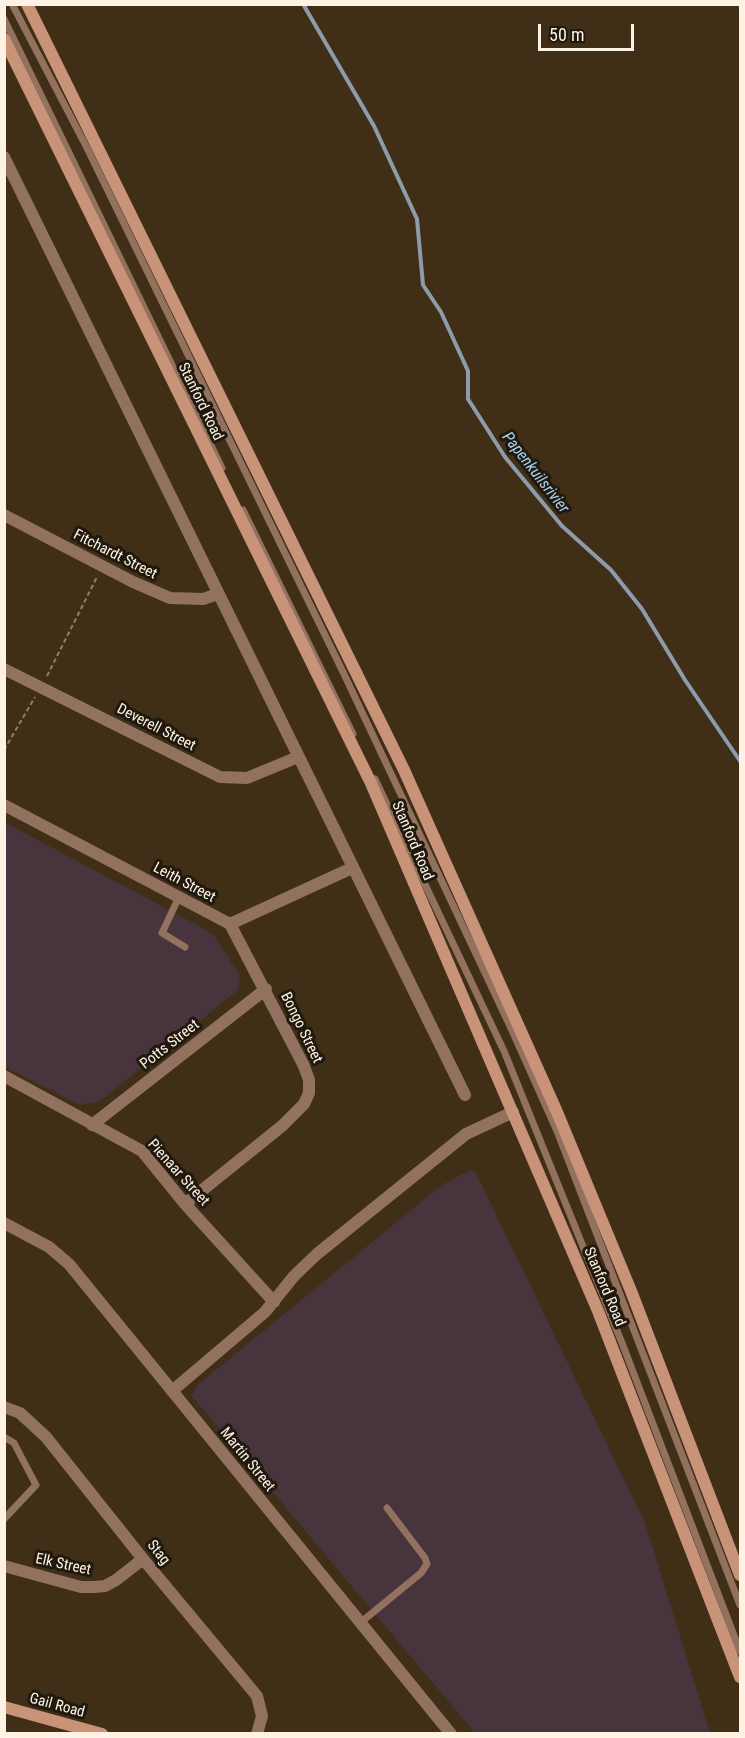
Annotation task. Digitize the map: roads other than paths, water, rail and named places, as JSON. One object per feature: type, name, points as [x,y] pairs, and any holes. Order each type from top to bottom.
[{"type":"main road","name":"Stanford Road","points":[[27,4],[404,770],[557,1112],[631,1291],[741,1575]]},
{"type":"main road","name":"Stanford Road","points":[[4,39],[370,781],[598,1311],[741,1677]]},
{"type":"main road","name":"Gail Road","points":[[4,1707],[102,1734]]},
{"type":"street","points":[[4,157],[465,1095]]},
{"type":"street","name":"Fitchardt Street","points":[[4,515],[133,582],[170,598],[195,599],[218,594]]},
{"type":"street","name":"Deverell Street","points":[[4,669],[220,777],[248,778],[298,758]]},
{"type":"street","name":"Leith Street","points":[[4,805],[230,924]]},
{"type":"street","points":[[230,924],[352,868]]},
{"type":"street","name":"Bongo Street","points":[[185,1204],[282,1126],[308,1100],[309,1080],[266,989],[230,924]]},
{"type":"street","name":"Potts Street","points":[[93,1125],[266,989]]},
{"type":"street","name":"Pienaar Street","points":[[4,1076],[141,1151],[185,1204],[274,1302]]},
{"type":"street","points":[[172,1391],[274,1302],[294,1276],[317,1254],[466,1134],[513,1112]]},
{"type":"street","name":"Martin Street","points":[[4,1223],[60,1255],[451,1734]]},
{"type":"street","name":"Stag","points":[[4,1407],[20,1413],[46,1437],[143,1559],[257,1696],[262,1716],[257,1734]]},
{"type":"street","name":"Elk Street","points":[[4,1566],[81,1587],[94,1587],[105,1586],[116,1580],[143,1559]]},
{"type":"lane","points":[[12,4],[92,158],[396,781],[501,1004],[557,1131],[741,1605]]},
{"type":"lane","points":[[4,19],[424,878],[504,1051],[601,1290],[741,1650]]},
{"type":"lane","points":[[179,897],[162,933],[185,947]]},
{"type":"lane","points":[[4,1437],[14,1443],[36,1485],[4,1520]]},
{"type":"lane","points":[[360,1623],[421,1573],[427,1564],[425,1558],[387,1508]]},
{"type":"waterway","name":"Papenkuilsrivier","points":[[303,4],[374,126],[417,219],[423,285],[441,312],[468,371],[468,399],[505,457],[562,526],[611,570],[642,609],[685,680],[740,761]]}]
